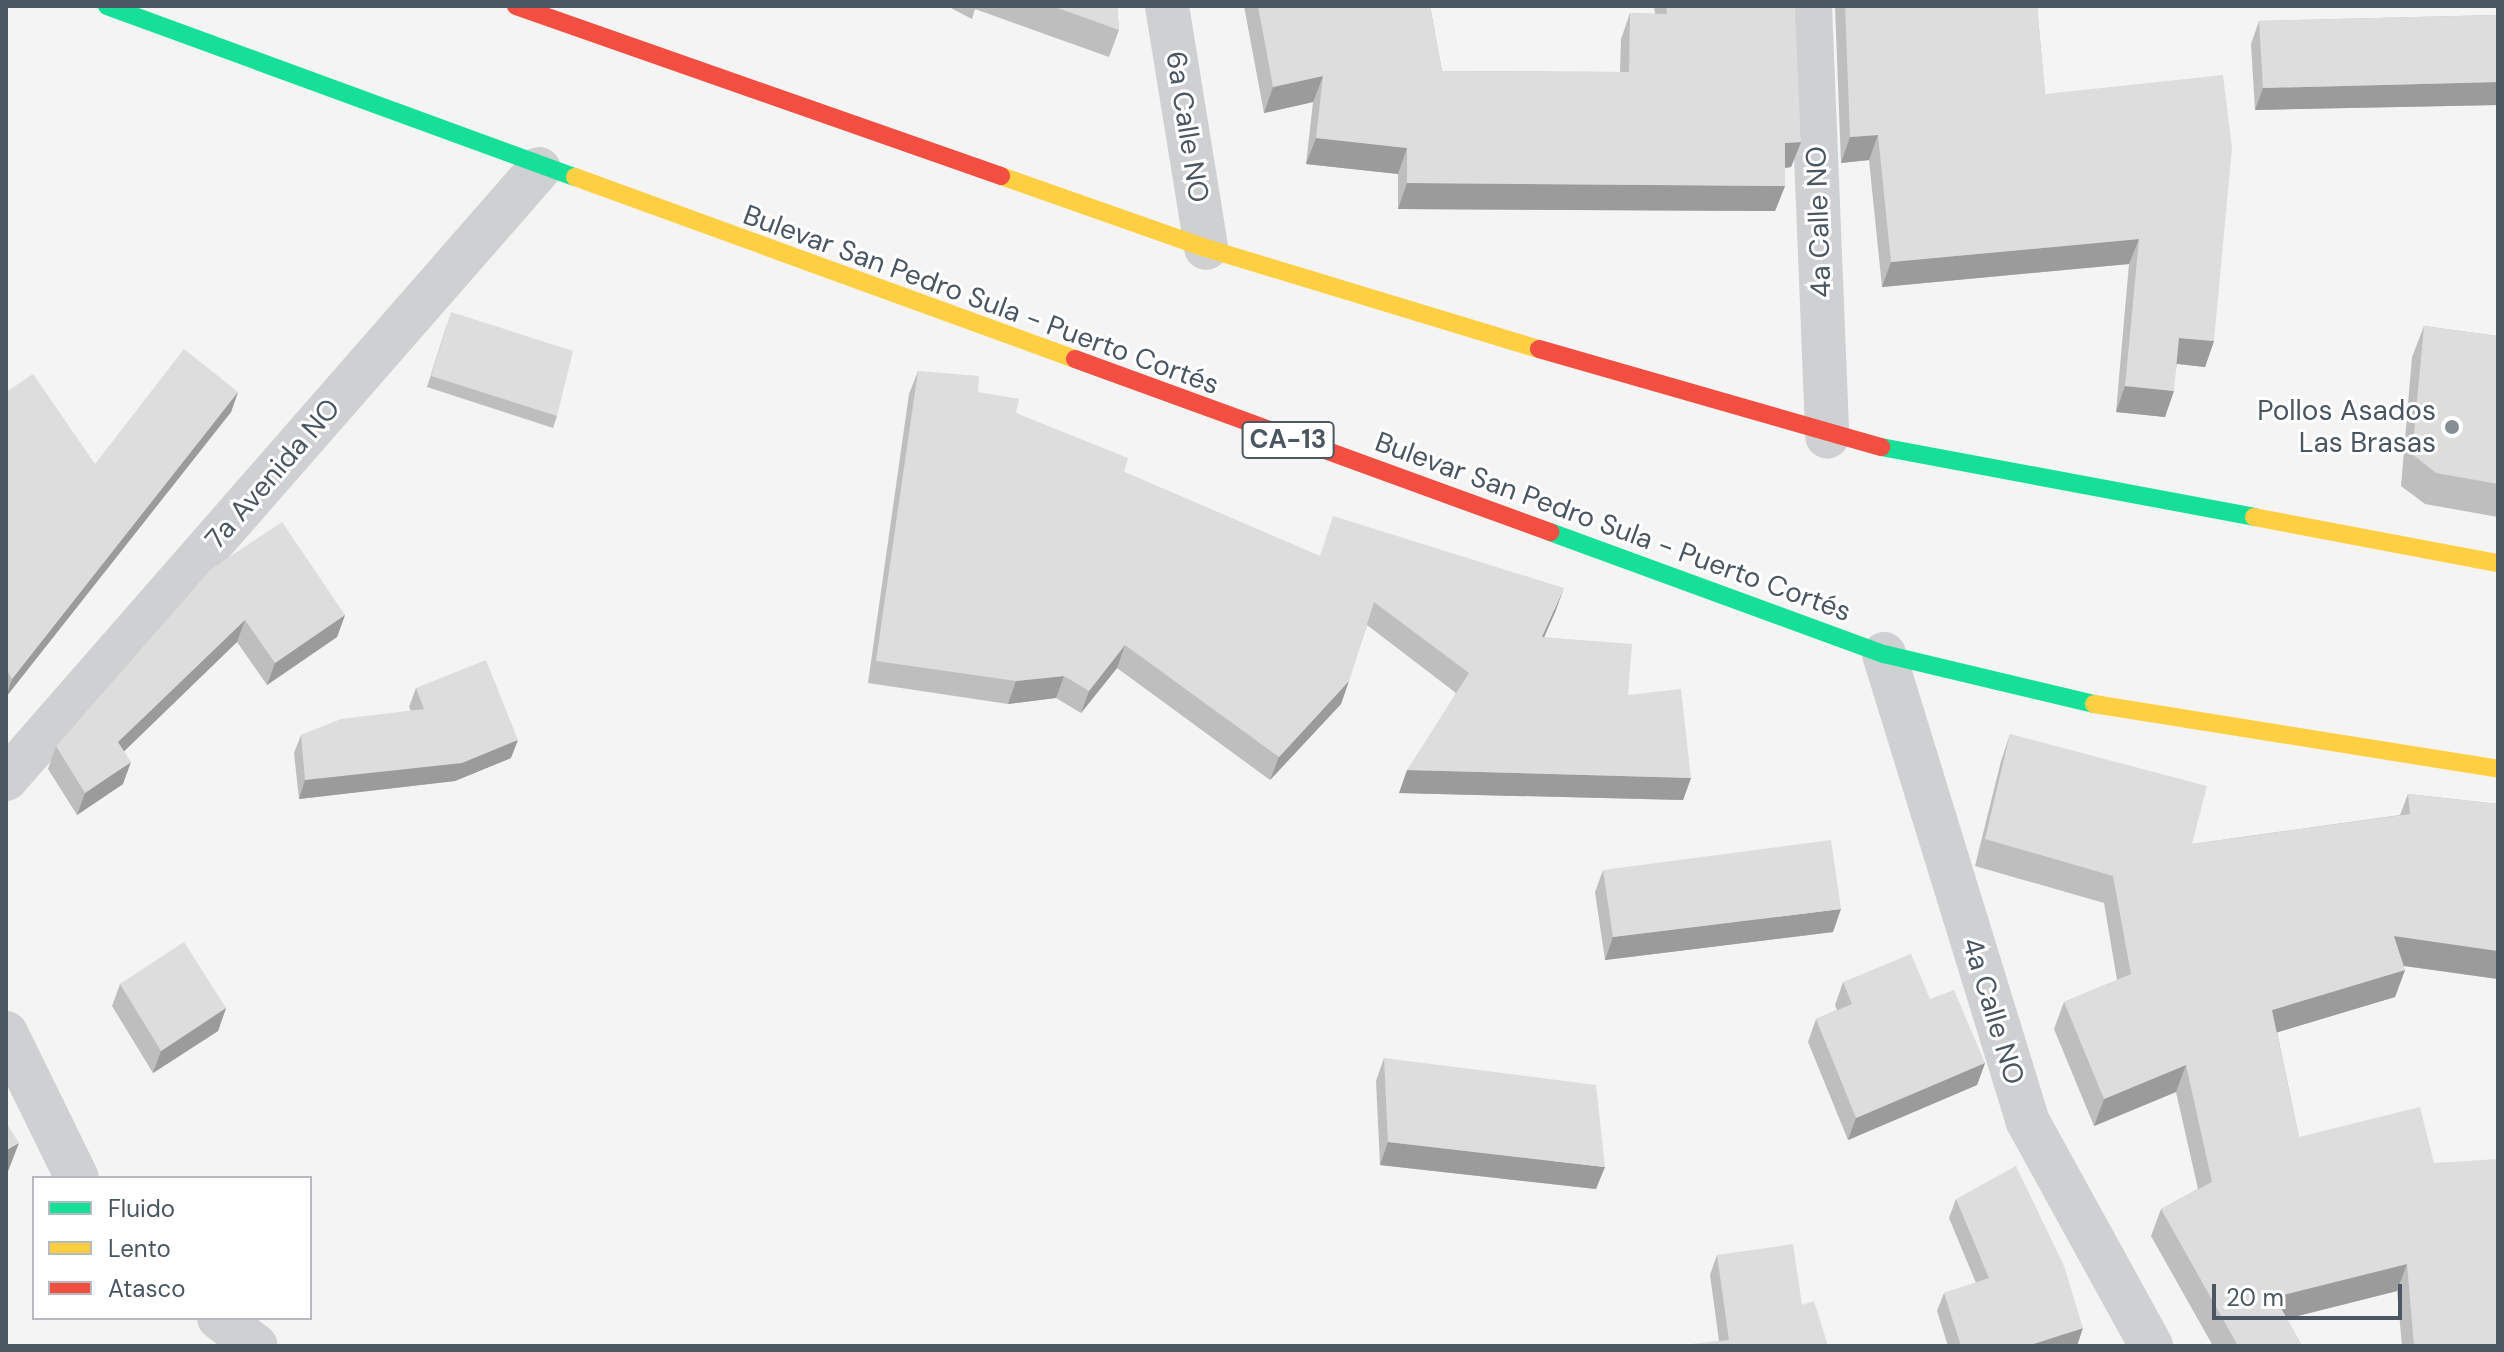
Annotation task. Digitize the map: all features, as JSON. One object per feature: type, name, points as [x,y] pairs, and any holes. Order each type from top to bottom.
[{"type":"highway","name":"Bulevar San Pedro Sula - Puerto Cortés","points":[[107,6],[539,169],[1884,654],[2081,702],[2498,769]]},
{"type":"highway","points":[[516,6],[1206,248],[1827,437],[2498,563]]},
{"type":"street","name":"6a Calle NO","points":[[1167,6],[1206,248]]},
{"type":"street","name":"4a Calle NO","points":[[1810,6],[1827,437]]},
{"type":"street","name":"7a Avenida NO","points":[[6,779],[539,169]]},
{"type":"street","name":"4a Calle NO","points":[[1884,654],[2027,1120],[2151,1346]]},
{"type":"street","points":[[6,1033],[76,1176]]},
{"type":"street","points":[[222,1320],[256,1346]]},
{"type":"building","points":[[1052,6],[1117,6],[1119,30]]},
{"type":"building","points":[[1258,6],[1430,6],[1442,71],[1629,72],[1630,13],[1667,14],[1666,6],[1795,6],[1801,142],[1785,143],[1785,186],[1407,183],[1407,148],[1316,138],[1323,76],[1273,87]]},
{"type":"building","points":[[1845,6],[2037,6],[2045,94],[2223,75],[2232,148],[2214,341],[2179,338],[2174,391],[2125,386],[2139,239],[1891,262],[1878,135],[1850,137]]},
{"type":"building","points":[[2498,15],[2498,82],[2263,88],[2259,21]]},
{"type":"building","points":[[451,312],[573,351],[557,416],[431,376]]},
{"type":"building","name":"Pollos Asados Las Brasas","points":[[2424,326],[2498,336],[2498,484],[2436,473],[2412,454]]},
{"type":"building","points":[[184,349],[238,392],[12,679],[6,669],[6,392],[33,374],[95,464]]},
{"type":"building","points":[[918,371],[979,376],[978,392],[1019,399],[1016,413],[1128,458],[1124,472],[1320,556],[1333,516],[1564,588],[1542,637],[1632,644],[1628,695],[1681,689],[1691,778],[1407,770],[1469,673],[1374,602],[1349,681],[1279,757],[1125,645],[1089,691],[1064,676],[1016,681],[876,661]]},
{"type":"building","points":[[282,522],[345,615],[275,663],[245,620],[118,742],[131,762],[85,793],[56,746],[210,570]]},
{"type":"building","points":[[486,660],[518,740],[462,763],[305,780],[301,735],[341,719],[424,709],[416,688]]},
{"type":"building","points":[[2010,734],[2207,786],[2192,844],[2410,814],[2408,794],[2498,804],[2498,951],[2394,936],[2405,970],[2272,1010],[2299,1137],[2420,1107],[2434,1163],[2498,1159],[2498,1346],[2414,1346],[2407,1264],[2275,1297],[2302,1346],[2238,1346],[2161,1209],[2212,1182],[2186,1065],[2104,1099],[2064,1002],[2131,974],[2113,876],[1985,839]]},
{"type":"building","points":[[1831,840],[1841,909],[1613,937],[1603,870]]},
{"type":"building","points":[[184,942],[226,1008],[161,1051],[120,984]]},
{"type":"building","points":[[1911,954],[1930,999],[1954,990],[1985,1063],[1856,1118],[1816,1019],[1852,1004],[1843,982]]},
{"type":"building","points":[[1384,1058],[1596,1085],[1605,1167],[1388,1142]]},
{"type":"building","points":[[6,1122],[19,1143],[6,1150]]},
{"type":"building","points":[[2016,1166],[2064,1266],[2083,1328],[2027,1346],[1961,1346],[1944,1293],[1989,1278],[1956,1199]]},
{"type":"building","points":[[1793,1244],[1802,1305],[1814,1301],[1828,1346],[1672,1346],[1729,1340],[1717,1255]]},
{"type":"traffic: fast","points":[[107,6],[575,177]]},
{"type":"traffic: fast","points":[[1881,447],[2254,517]]},
{"type":"traffic: fast","points":[[1550,532],[1884,654],[2094,704]]},
{"type":"traffic: slow","points":[[1001,176],[1206,248],[1539,349]]},
{"type":"traffic: slow","points":[[575,177],[1075,359]]},
{"type":"traffic: slow","points":[[2254,517],[2498,563]]},
{"type":"traffic: slow","points":[[2094,704],[2498,769]]},
{"type":"traffic: jam","points":[[516,6],[1001,176]]},
{"type":"traffic: jam","points":[[1539,349],[1881,447]]},
{"type":"traffic: jam","points":[[1075,359],[1550,532]]},
{"type":"place","name":"Pollos Asados Las Brasas","points":[[2452,427]]}]
